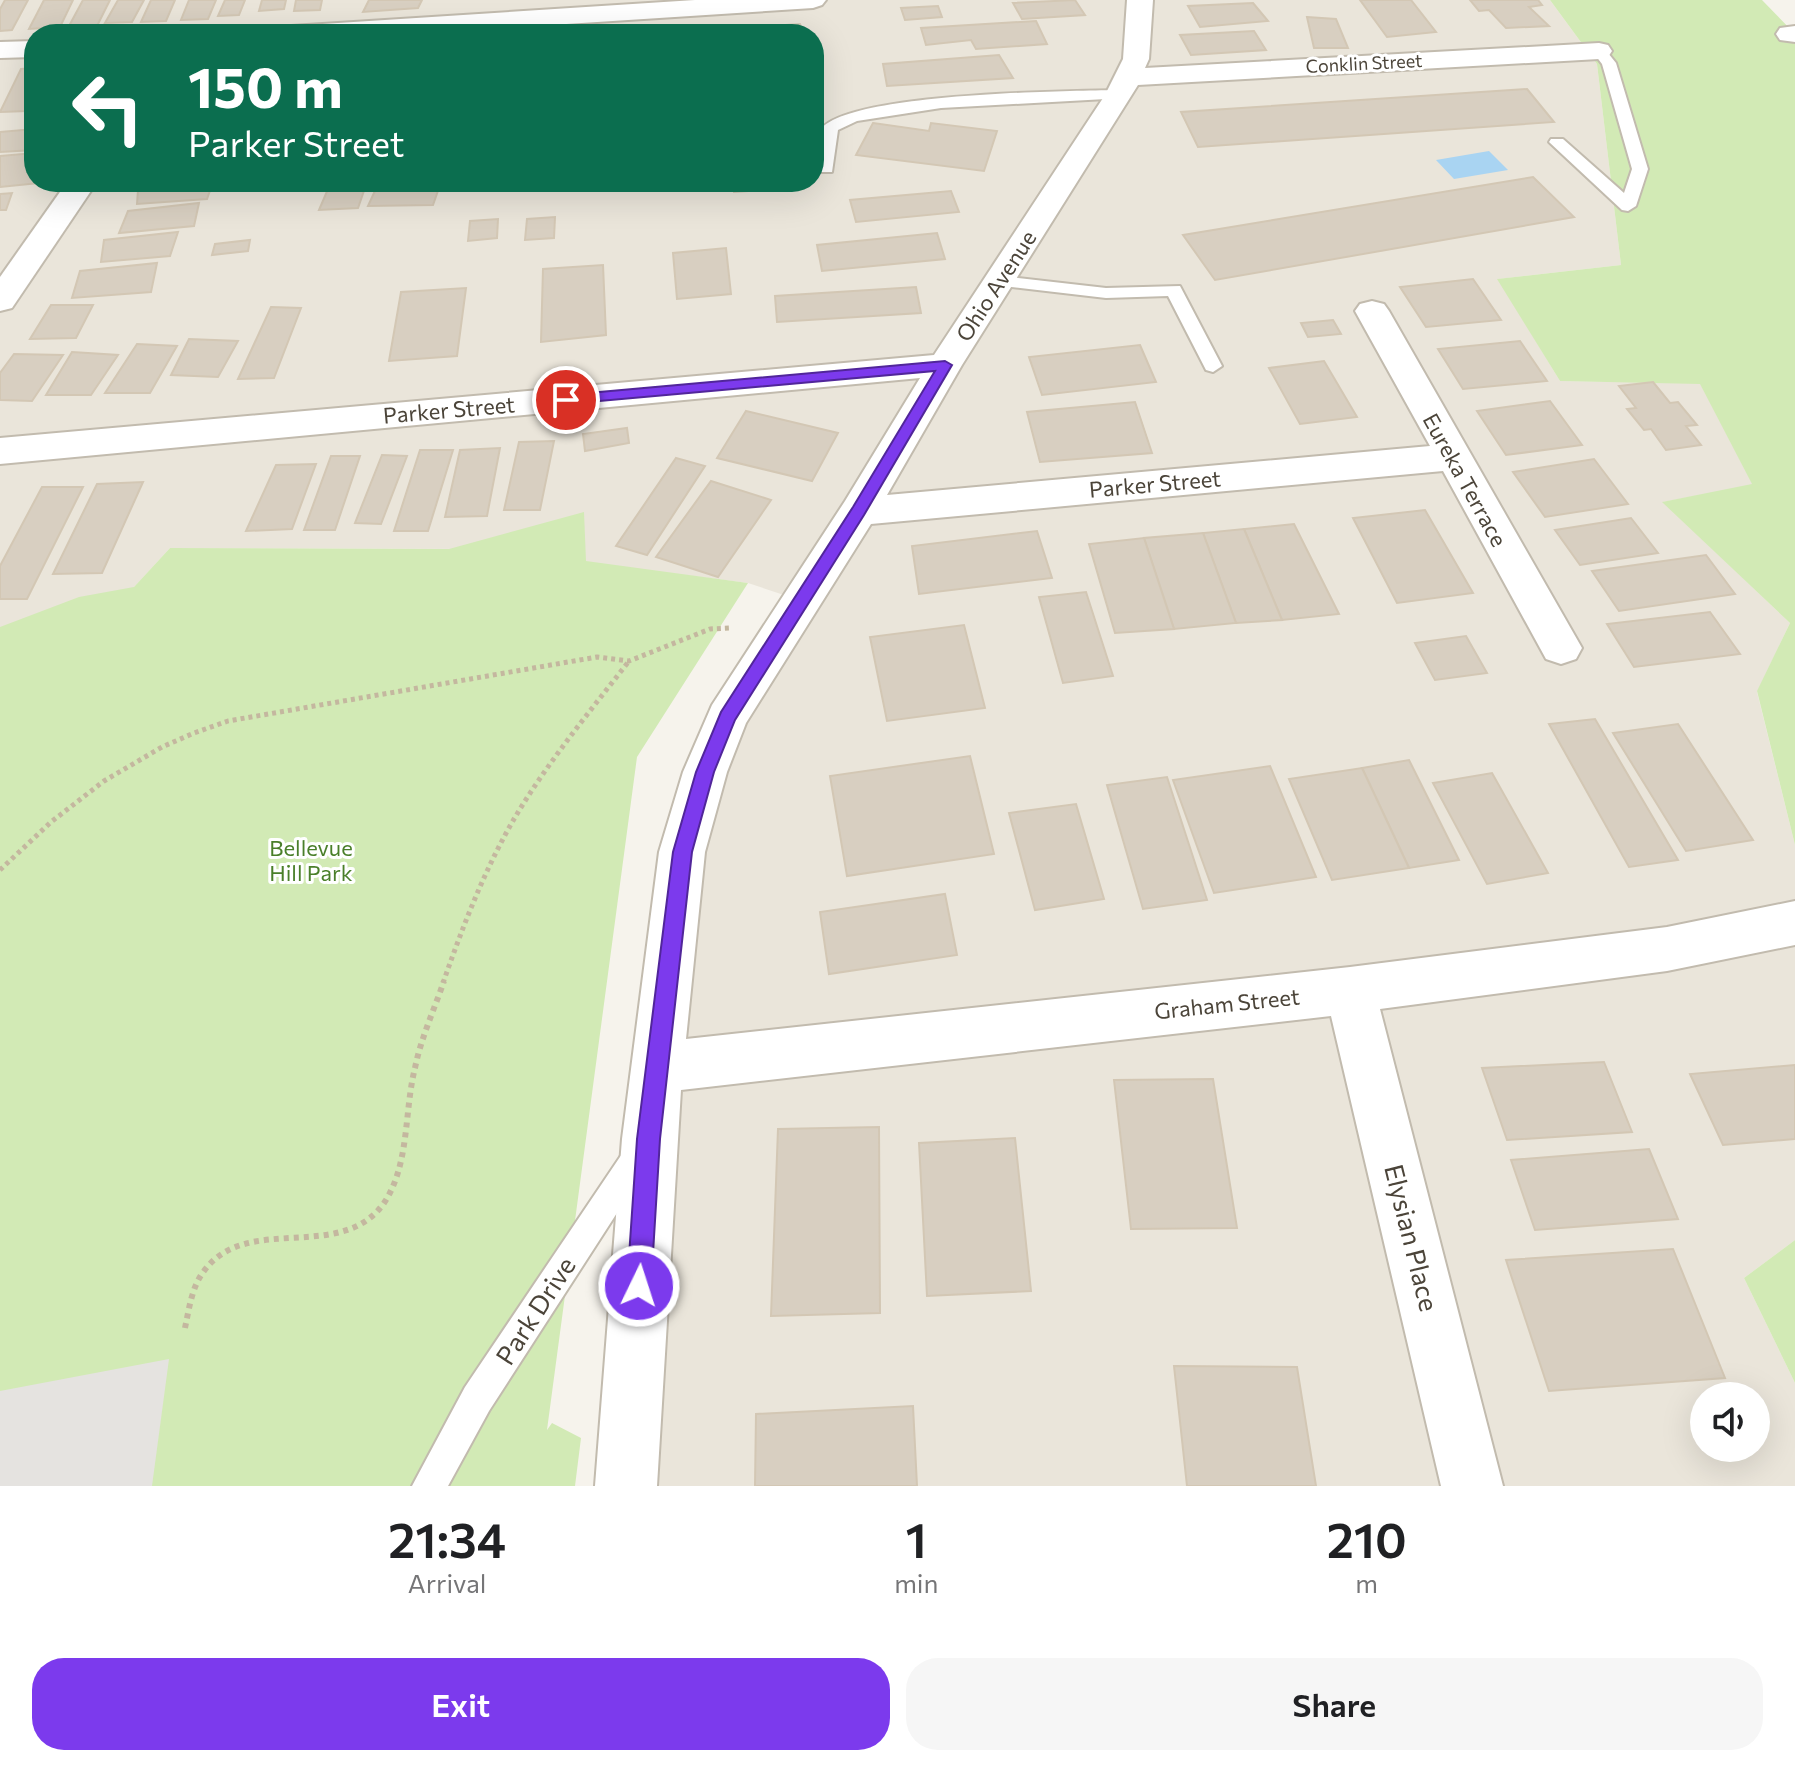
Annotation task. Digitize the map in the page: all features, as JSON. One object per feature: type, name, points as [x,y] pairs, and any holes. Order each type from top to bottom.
[{"type":"street","points":[[371,24],[466,12],[813,0]]},
{"type":"street","name":"Ohio Avenue","points":[[626,1486],[649,1139],[682,852],[705,772],[727,717],[859,511],[945,365],[1124,86],[1136,59],[1140,0]]},
{"type":"street","points":[[0,50],[24,49]]},
{"type":"street","name":"Conklin Street","points":[[1124,86],[1599,51]]},
{"type":"street","points":[[0,301],[75,192]]},
{"type":"street","name":"Eureka Terrace","points":[[1372,311],[1561,648]]},
{"type":"street","name":"Parker Street","points":[[0,451],[945,365]]},
{"type":"street","name":"Parker Street","points":[[859,511],[1452,457]]},
{"type":"street","name":"Graham Street","points":[[657,1067],[1350,990],[1667,949],[1795,923]]},
{"type":"street","name":"Elysian Place","points":[[1350,990],[1472,1486]]},
{"type":"lane","points":[[1557,142],[1628,206],[1640,169],[1609,63],[1599,51]]},
{"type":"lane","points":[[826,169],[830,128],[847,118],[916,105],[1124,86]]},
{"type":"lane","points":[[1000,281],[1106,293],[1174,290],[1213,366]]},
{"type":"lane","name":"Park Drive","points":[[429,1486],[477,1399],[649,1139]]},
{"type":"path","points":[[0,870],[83,794],[118,769],[184,735],[228,721],[519,669],[597,657],[629,661],[710,629],[742,628]]},
{"type":"path","points":[[185,1328],[204,1270],[225,1249],[336,1235],[362,1226],[383,1204],[404,1148],[415,1068],[477,895],[506,832],[535,787],[629,661]]},
{"type":"shaded area","points":[[0,0],[1550,0],[1597,64],[1621,265],[1498,279],[1560,381],[1700,383],[1753,485],[1663,502],[1790,623],[1757,692],[1795,845],[1795,1240],[1744,1278],[1795,1383],[1795,1486],[626,1486],[682,852],[799,600],[748,583],[479,549],[170,548],[0,733]]},
{"type":"shaded area","points":[[169,1359],[152,1486],[0,1486],[0,1391]]},
{"type":"green space","points":[[1550,0],[1762,0],[1795,34],[1795,845],[1757,691],[1790,623],[1662,502],[1752,484],[1700,384],[1560,381],[1497,279],[1621,265],[1597,64]]},
{"type":"green space","name":"Bellevue Hill Park","points":[[584,512],[586,561],[748,583],[637,757],[547,1430],[552,1423],[581,1438],[575,1486],[0,1486],[0,627],[79,597],[134,587],[170,548],[449,549]]},
{"type":"green space","points":[[1795,1240],[1795,1383],[1744,1278]]},
{"type":"water","points":[[1489,151],[1508,170],[1454,179],[1436,160]]},
{"type":"building","points":[[5,0],[28,0],[12,30],[0,31],[0,9]]},
{"type":"building","points":[[44,0],[73,0],[61,24],[32,24]]},
{"type":"building","points":[[83,0],[110,0],[98,24],[70,24]]},
{"type":"building","points":[[118,0],[144,0],[132,22],[105,23]]},
{"type":"building","points":[[151,0],[175,0],[166,21],[141,22]]},
{"type":"building","points":[[189,0],[216,0],[208,19],[181,20]]},
{"type":"building","points":[[225,0],[245,0],[239,15],[218,16]]},
{"type":"building","points":[[262,0],[286,0],[284,9],[259,11]]},
{"type":"building","points":[[296,0],[322,0],[320,10],[294,11]]},
{"type":"building","points":[[369,0],[422,0],[418,8],[363,12]]},
{"type":"building","points":[[1075,0],[1085,15],[1022,19],[1013,3]]},
{"type":"building","points":[[1360,0],[1411,0],[1436,32],[1387,37]]},
{"type":"building","points":[[1470,0],[1538,0],[1542,5],[1529,7],[1549,26],[1506,28],[1489,10],[1479,11]]},
{"type":"building","points":[[1253,3],[1268,21],[1200,27],[1188,6]]},
{"type":"building","points":[[938,6],[942,17],[905,20],[901,8]]},
{"type":"building","points":[[1307,17],[1336,19],[1348,48],[1314,48]]},
{"type":"building","points":[[1036,21],[1047,44],[976,49],[971,40],[926,45],[921,28]]},
{"type":"building","points":[[1254,31],[1266,50],[1191,55],[1180,35]]},
{"type":"building","points":[[999,55],[1013,78],[887,86],[883,64]]},
{"type":"building","points":[[21,69],[24,69],[24,111],[0,112]]},
{"type":"building","points":[[1527,89],[1554,122],[1198,147],[1181,112]]},
{"type":"building","points":[[873,123],[929,131],[931,123],[997,131],[984,171],[856,155]]},
{"type":"building","points":[[24,130],[24,151],[0,152],[0,132]]},
{"type":"building","points":[[24,154],[24,185],[0,187],[0,156]]},
{"type":"building","points":[[1533,177],[1574,217],[1215,280],[1183,235]]},
{"type":"building","points":[[951,191],[959,212],[856,222],[850,200]]},
{"type":"building","points":[[138,192],[209,192],[207,199],[137,204]]},
{"type":"building","points":[[327,192],[364,192],[358,208],[319,210]]},
{"type":"building","points":[[374,192],[438,192],[433,205],[368,206]]},
{"type":"building","points":[[12,193],[6,210],[0,210],[0,194]]},
{"type":"building","points":[[199,203],[194,226],[119,233],[128,211]]},
{"type":"building","points":[[555,217],[554,238],[525,240],[527,219]]},
{"type":"building","points":[[498,219],[497,238],[468,241],[470,221]]},
{"type":"building","points":[[178,232],[170,256],[101,262],[104,240]]},
{"type":"building","points":[[937,233],[945,259],[822,271],[817,245]]},
{"type":"building","points":[[250,240],[248,251],[212,255],[215,244]]},
{"type":"building","points":[[726,248],[731,294],[677,299],[673,253]]},
{"type":"building","points":[[157,263],[151,292],[72,298],[80,271]]},
{"type":"building","points":[[603,265],[606,335],[541,342],[543,269]]},
{"type":"building","points":[[1473,279],[1501,320],[1426,327],[1400,287]]},
{"type":"building","points":[[916,287],[921,313],[777,322],[775,296]]},
{"type":"building","points":[[466,288],[457,356],[389,361],[401,292]]},
{"type":"building","points":[[51,305],[93,305],[76,338],[30,339]]},
{"type":"building","points":[[271,307],[301,308],[274,378],[238,379]]},
{"type":"building","points":[[1333,320],[1341,334],[1308,337],[1301,323]]},
{"type":"building","points":[[189,339],[238,341],[218,377],[171,375]]},
{"type":"building","points":[[1520,341],[1547,381],[1463,389],[1438,349]]},
{"type":"building","points":[[137,344],[177,346],[150,393],[105,393]]},
{"type":"building","points":[[1140,345],[1156,382],[1042,395],[1029,357]]},
{"type":"building","points":[[72,352],[118,355],[91,395],[46,395]]},
{"type":"building","points":[[14,354],[63,355],[32,401],[0,400],[0,373]]},
{"type":"building","points":[[1324,361],[1357,417],[1300,424],[1269,368]]},
{"type":"building","points":[[1653,382],[1670,403],[1678,402],[1697,425],[1686,426],[1701,445],[1666,450],[1651,429],[1644,430],[1627,409],[1636,408],[1619,386]]},
{"type":"building","points":[[1550,401],[1582,445],[1506,455],[1477,411]]},
{"type":"building","points":[[1135,402],[1152,453],[1040,462],[1027,412]]},
{"type":"building","points":[[746,411],[838,433],[812,481],[717,458]]},
{"type":"building","points":[[627,428],[629,443],[585,451],[583,434]]},
{"type":"building","points":[[554,441],[540,510],[504,510],[519,442]]},
{"type":"building","points":[[500,448],[487,516],[445,517],[460,450]]},
{"type":"building","points":[[420,450],[453,450],[428,531],[394,531]]},
{"type":"building","points":[[382,455],[407,456],[381,524],[355,523]]},
{"type":"building","points":[[331,456],[360,456],[335,530],[304,530]]},
{"type":"building","points":[[676,458],[705,466],[647,555],[616,546]]},
{"type":"building","points":[[1594,459],[1628,504],[1545,517],[1513,472]]},
{"type":"building","points":[[316,464],[292,529],[246,531],[276,465]]},
{"type":"building","points":[[711,481],[771,500],[718,577],[656,557]]},
{"type":"building","points":[[143,482],[102,573],[53,574],[97,484]]},
{"type":"building","points":[[42,487],[83,487],[27,599],[0,599],[0,566]]},
{"type":"building","points":[[1425,510],[1473,593],[1397,603],[1353,518]]},
{"type":"building","points":[[1631,518],[1658,553],[1580,565],[1555,530]]},
{"type":"building","points":[[1294,524],[1339,614],[1282,620],[1244,529]]},
{"type":"building","points":[[1244,529],[1282,620],[1236,623],[1203,533]]},
{"type":"building","points":[[1037,531],[1052,578],[919,594],[912,546]]},
{"type":"building","points":[[1203,533],[1236,623],[1174,629],[1144,538]]},
{"type":"building","points":[[1144,538],[1174,629],[1115,633],[1089,544]]},
{"type":"building","points":[[1706,555],[1735,594],[1619,611],[1592,571]]},
{"type":"building","points":[[1086,592],[1113,676],[1063,683],[1039,597]]},
{"type":"building","points":[[1710,612],[1740,654],[1634,667],[1607,624]]},
{"type":"building","points":[[964,625],[985,708],[887,721],[870,637]]},
{"type":"building","points":[[1466,636],[1487,673],[1435,680],[1415,643]]},
{"type":"building","points":[[1595,719],[1678,860],[1629,867],[1549,724]]},
{"type":"building","points":[[1678,724],[1753,840],[1686,851],[1613,733]]},
{"type":"building","points":[[970,756],[994,854],[847,876],[830,776]]},
{"type":"building","points":[[1409,760],[1459,860],[1409,868],[1362,768]]},
{"type":"building","points":[[1270,766],[1316,877],[1214,893],[1173,780]]},
{"type":"building","points":[[1362,768],[1409,868],[1332,880],[1289,779]]},
{"type":"building","points":[[1492,773],[1548,873],[1487,884],[1433,783]]},
{"type":"building","points":[[1167,777],[1207,900],[1143,909],[1107,785]]},
{"type":"building","points":[[1076,804],[1104,899],[1035,910],[1009,813]]},
{"type":"building","points":[[945,894],[957,955],[829,974],[820,912]]},
{"type":"building","points":[[1604,1062],[1632,1132],[1507,1140],[1482,1068]]},
{"type":"building","points":[[1795,1065],[1795,1139],[1723,1145],[1690,1074]]},
{"type":"building","points":[[1213,1079],[1237,1228],[1131,1229],[1114,1080]]},
{"type":"building","points":[[879,1127],[880,1313],[771,1316],[778,1129]]},
{"type":"building","points":[[1015,1138],[1031,1291],[927,1296],[919,1143]]},
{"type":"building","points":[[1649,1149],[1678,1219],[1535,1230],[1511,1160]]},
{"type":"building","points":[[1673,1249],[1725,1378],[1549,1391],[1506,1260]]},
{"type":"building","points":[[1174,1366],[1297,1367],[1316,1486],[1187,1486]]},
{"type":"building","points":[[913,1406],[917,1486],[755,1486],[756,1414]]},
{"type":"route","points":[[566,400],[945,365],[859,511],[799,600],[727,717],[705,772],[682,852],[649,1139],[639,1286]]}]
